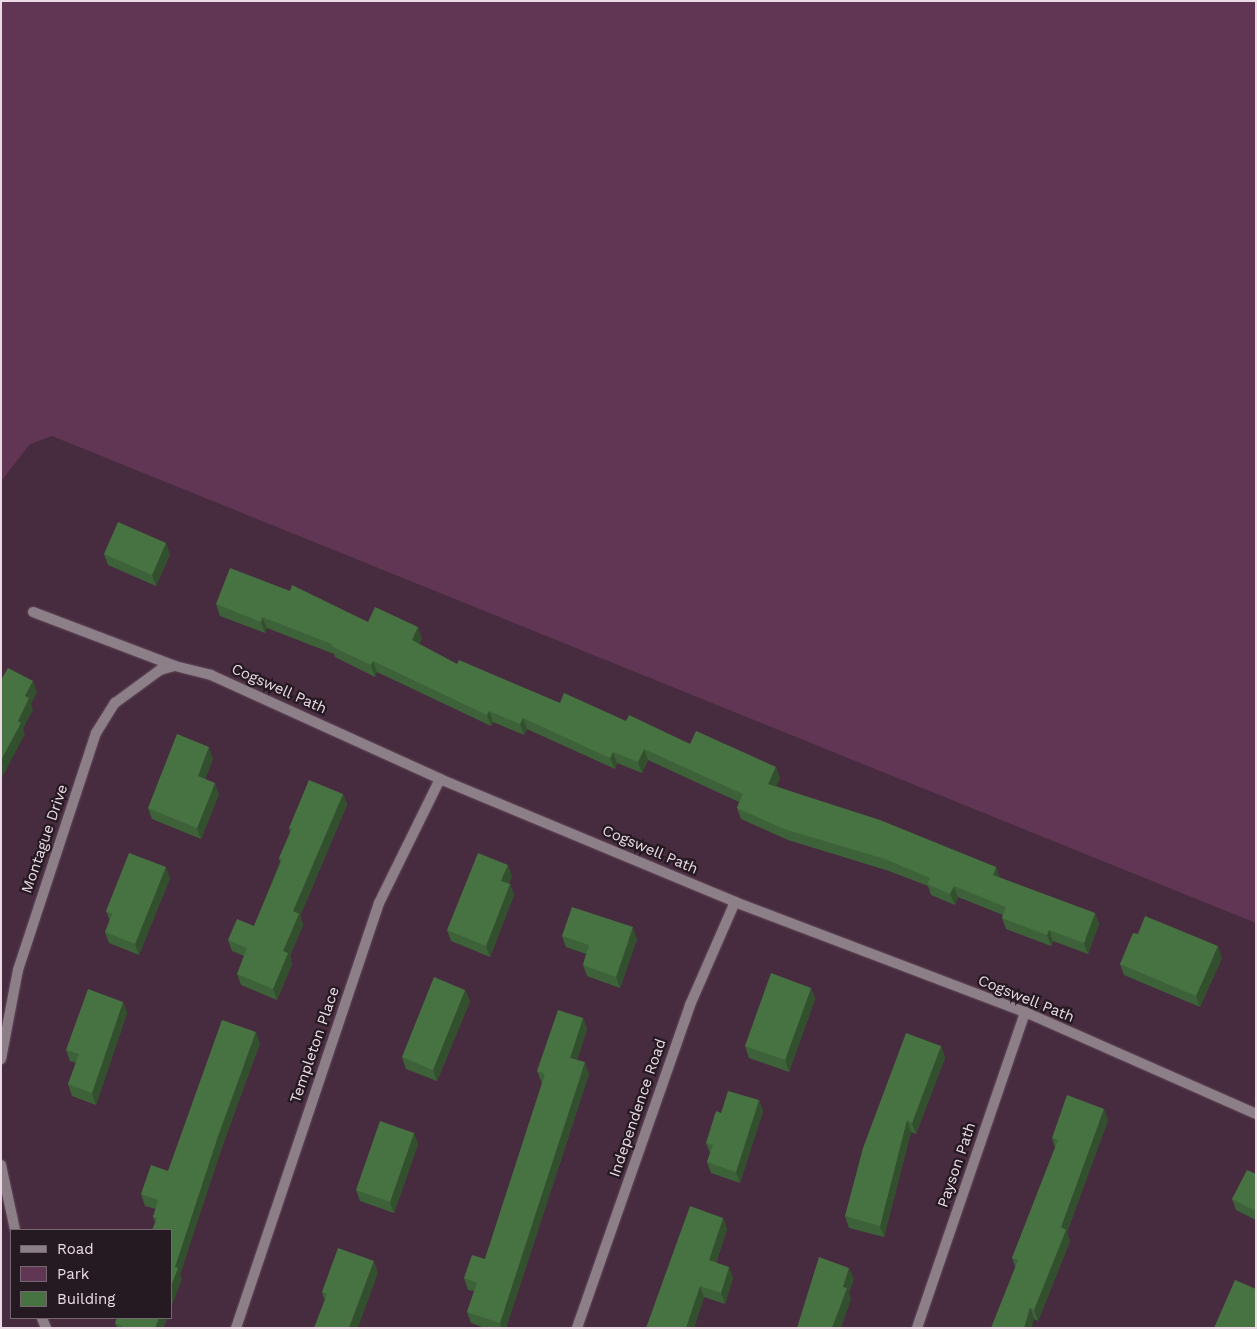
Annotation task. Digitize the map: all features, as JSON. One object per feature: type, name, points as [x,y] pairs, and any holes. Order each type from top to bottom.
[{"type":"street","name":"Cogswell Path","points":[[33,612],[175,666],[211,675],[440,779],[735,902],[1025,1012],[1256,1114]]},
{"type":"street","name":"Montague Drive","points":[[1,1059],[18,970],[96,733],[115,703],[160,670],[175,666]]},
{"type":"street","name":"Templeton Place","points":[[236,1328],[379,903],[440,779]]},
{"type":"street","name":"Independence Road","points":[[577,1328],[690,1005],[735,902]]},
{"type":"street","name":"Payson Path","points":[[917,1328],[1025,1012]]},
{"type":"street","points":[[1,1165],[15,1229]]},
{"type":"green space","points":[[1,1],[1256,1],[1256,923],[52,436],[30,444],[1,481]]},
{"type":"building","points":[[118,522],[166,543],[152,575],[104,554]]},
{"type":"building","points":[[230,568],[290,591],[292,585],[368,622],[375,607],[418,627],[412,640],[457,664],[459,660],[560,703],[564,693],[626,721],[629,715],[690,744],[696,731],[776,767],[768,784],[880,820],[996,867],[993,875],[1095,913],[1084,943],[1049,930],[1047,935],[1002,918],[1006,907],[954,886],[950,894],[927,884],[930,878],[885,859],[784,829],[737,808],[743,794],[644,749],[638,762],[613,752],[610,758],[523,718],[520,724],[489,711],[487,715],[373,661],[371,665],[331,646],[332,644],[262,617],[261,622],[216,604]]},
{"type":"building","points":[[8,668],[33,681],[25,696],[29,698],[18,721],[21,723],[1,760],[1,680]]},
{"type":"building","points":[[177,734],[209,747],[198,776],[215,783],[197,828],[148,808]]},
{"type":"building","points":[[309,780],[343,794],[293,911],[299,914],[283,951],[288,953],[273,989],[237,974],[247,948],[228,940],[237,919],[254,926],[282,860],[279,858],[292,829],[289,828]]},
{"type":"building","points":[[129,853],[166,867],[135,944],[105,932],[112,914],[106,911]]},
{"type":"building","points":[[478,853],[508,865],[501,881],[510,884],[486,946],[447,930]]},
{"type":"building","points":[[572,907],[633,927],[616,977],[583,965],[589,945],[562,936]]},
{"type":"building","points":[[1145,916],[1218,946],[1196,996],[1120,964],[1133,933],[1138,934]]},
{"type":"building","points":[[771,973],[811,988],[785,1060],[745,1046]]},
{"type":"building","points":[[434,977],[465,990],[433,1070],[402,1057]]},
{"type":"building","points":[[88,989],[123,1002],[92,1093],[68,1084],[79,1054],[66,1050]]},
{"type":"building","points":[[558,1010],[583,1018],[570,1058],[585,1062],[500,1323],[467,1312],[477,1283],[464,1278],[472,1255],[485,1259],[545,1074],[537,1071]]},
{"type":"building","points":[[222,1020],[256,1032],[218,1136],[175,1267],[178,1268],[172,1283],[172,1229],[152,1229],[157,1218],[153,1217],[158,1200],[141,1194],[151,1165],[168,1171]]},
{"type":"building","points":[[906,1033],[941,1046],[912,1123],[907,1120],[880,1226],[845,1216],[863,1148]]},
{"type":"building","points":[[728,1091],[759,1100],[736,1172],[707,1162],[713,1145],[706,1143],[716,1111],[721,1113]]},
{"type":"building","points":[[1067,1095],[1104,1109],[1061,1227],[1066,1230],[1034,1310],[1030,1308],[1024,1328],[991,1328],[1018,1260],[1012,1258],[1058,1140],[1052,1138]]},
{"type":"building","points":[[380,1121],[414,1133],[390,1202],[356,1190]]},
{"type":"building","points":[[1247,1170],[1256,1174],[1256,1211],[1232,1199]]},
{"type":"building","points":[[690,1206],[723,1218],[709,1260],[729,1267],[721,1293],[700,1286],[686,1328],[646,1328]]},
{"type":"building","points":[[338,1248],[374,1261],[349,1328],[314,1328],[327,1294],[322,1292]]},
{"type":"building","points":[[819,1257],[849,1268],[843,1287],[847,1288],[832,1328],[797,1328]]},
{"type":"building","points":[[1235,1280],[1256,1289],[1256,1328],[1214,1328]]},
{"type":"building","points":[[117,1319],[159,1319],[155,1328],[126,1328],[115,1323]]}]
